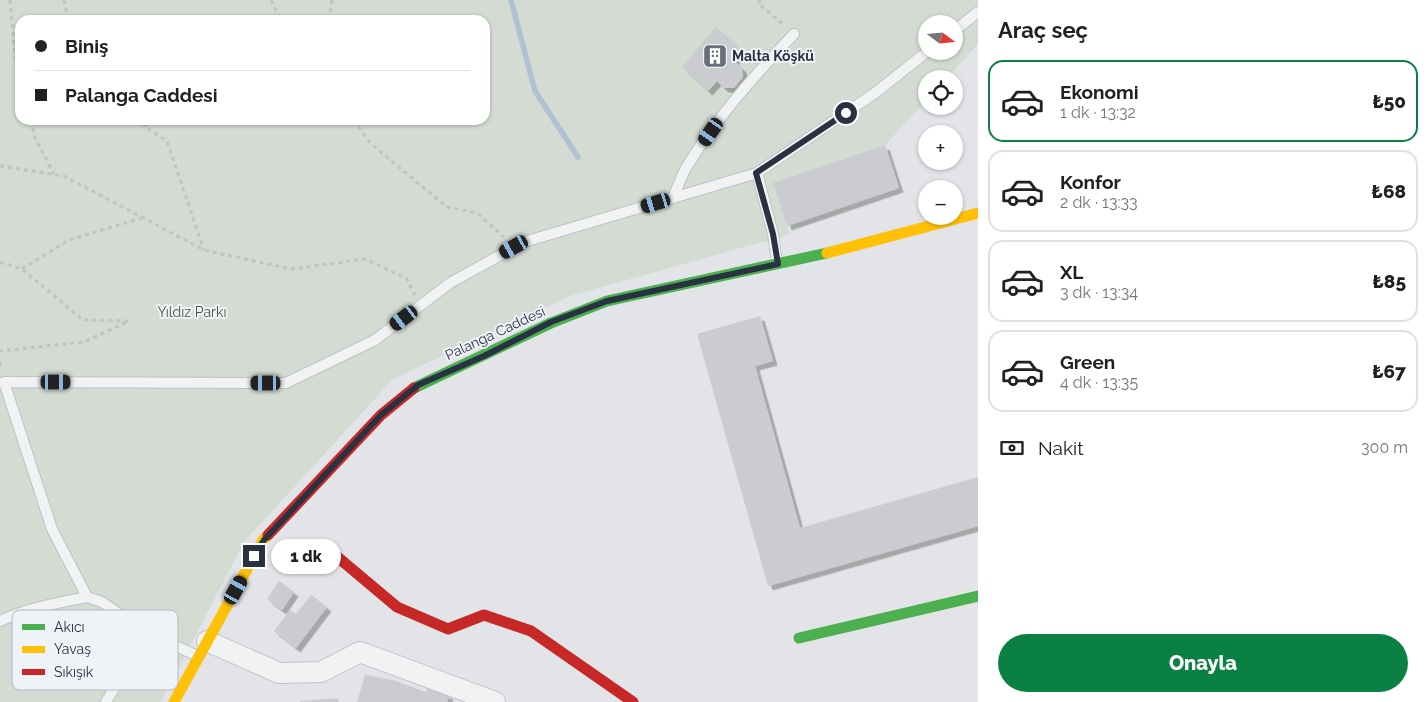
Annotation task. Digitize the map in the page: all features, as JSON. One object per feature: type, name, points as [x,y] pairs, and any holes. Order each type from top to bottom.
[{"type":"main road","name":"Palanga Caddesi","points":[[174,702],[264,540],[381,415],[418,385],[484,356],[551,322],[607,301],[842,250],[978,213]]},
{"type":"main road","points":[[328,549],[397,607],[448,629],[484,615],[531,631],[633,702]]},
{"type":"main road","points":[[799,638],[978,596]]},
{"type":"street","points":[[203,648],[279,673],[321,672],[360,652],[495,702]]},
{"type":"lane","points":[[963,24],[978,12]]},
{"type":"lane","points":[[673,198],[688,164],[722,116],[794,34]]},
{"type":"lane","points":[[87,597],[52,530],[2,382],[286,383],[375,340],[450,283],[524,242],[756,173],[875,94],[918,59]]},
{"type":"lane","points":[[756,173],[773,234],[778,264]]},
{"type":"lane","points":[[29,610],[42,605],[87,597],[102,602],[113,610]]},
{"type":"lane","points":[[0,621],[12,616]]},
{"type":"lane","points":[[178,641],[203,648]]},
{"type":"lane","points":[[106,702],[113,690]]},
{"type":"path","points":[[10,0],[15,56]]},
{"type":"path","points":[[64,0],[67,15]]},
{"type":"path","points":[[271,0],[278,15]]},
{"type":"path","points":[[330,15],[332,0]]},
{"type":"path","points":[[761,0],[758,3],[794,34]]},
{"type":"path","points":[[32,125],[35,138],[54,174]]},
{"type":"path","points":[[357,125],[370,143],[447,207],[477,213],[514,247]]},
{"type":"path","points":[[144,126],[167,141],[204,250]]},
{"type":"path","points":[[0,166],[64,176],[204,250],[291,269],[366,259],[407,279],[419,306]]},
{"type":"path","points":[[22,269],[69,240],[143,217]]},
{"type":"path","points":[[0,262],[22,269],[83,320],[129,321],[84,342],[0,351]]},
{"type":"green space","name":"Yıldız Parkı","points":[[0,0],[978,0],[978,44],[954,70],[918,70],[918,110],[885,145],[773,183],[790,234],[570,296],[393,379],[244,542],[178,669],[178,610],[12,610],[12,690],[167,690],[161,702],[0,702]]},
{"type":"building","name":"Malta Köşkü","points":[[716,27],[743,51],[734,61],[742,68],[743,77],[734,88],[724,88],[717,81],[708,91],[682,67]]},
{"type":"building","points":[[885,145],[899,188],[787,226],[773,183]]},
{"type":"building","points":[[760,316],[773,361],[755,366],[800,528],[978,477],[978,526],[768,586],[697,334]]},
{"type":"building","points":[[279,581],[294,592],[282,610],[267,599]]},
{"type":"building","points":[[311,595],[327,607],[296,648],[274,631],[290,610],[296,614]]},
{"type":"building","points":[[365,675],[393,680],[426,692],[427,688],[449,695],[447,702],[357,702]]},
{"type":"building","points":[[338,698],[339,702],[300,702],[300,701]]},
{"type":"waterway","points":[[511,0],[535,91],[578,157]]},
{"type":"traffic: fast","points":[[414,388],[551,323],[607,301],[827,253]]},
{"type":"traffic: fast","points":[[799,638],[978,596]]},
{"type":"traffic: slow","points":[[827,253],[978,213]]},
{"type":"traffic: slow","points":[[174,702],[263,540],[268,535]]},
{"type":"traffic: jam","points":[[268,535],[381,415],[414,388]]},
{"type":"traffic: jam","points":[[328,549],[397,607],[448,629],[484,615],[531,631],[633,702]]},
{"type":"place","name":"Malta Köşkü","points":[[715,56]]},
{"type":"route","points":[[254,556],[264,540],[381,415],[418,385],[484,356],[551,322],[607,301],[778,264],[773,234],[756,173],[846,113]]}]
